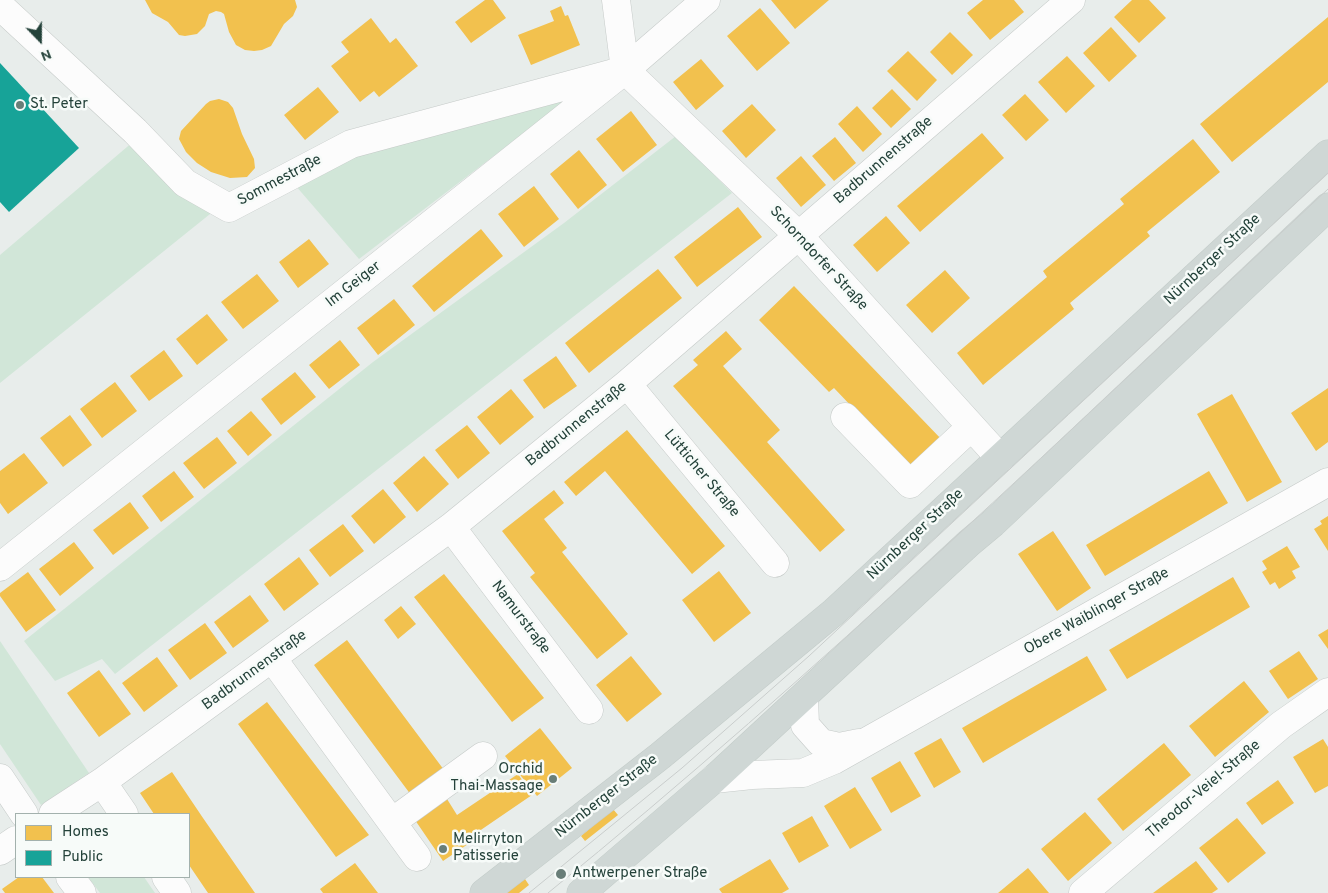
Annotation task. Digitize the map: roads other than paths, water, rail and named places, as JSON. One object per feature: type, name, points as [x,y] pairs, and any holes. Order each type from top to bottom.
[{"type":"main road","name":"Nürnberger Straße","points":[[484,893],[660,756],[806,635],[1328,154]]},
{"type":"main road","points":[[581,893],[714,779],[804,698],[969,543],[993,523],[1328,207]]},
{"type":"street","points":[[616,0],[625,70]]},
{"type":"street","name":"Im Geiger","points":[[0,567],[625,70],[706,0]]},
{"type":"street","name":"Badbrunnenstraße","points":[[55,813],[102,782],[451,527],[627,384],[1071,0]]},
{"type":"street","name":"Sommestraße","points":[[0,6],[136,131],[185,183],[229,208],[351,144],[625,70]]},
{"type":"street","name":"Schorndorfer Straße","points":[[625,70],[798,235],[1000,458]]},
{"type":"street","name":"Lütticher Straße","points":[[627,384],[775,563]]},
{"type":"street","points":[[845,417],[910,484],[971,427]]},
{"type":"street","name":"Obere Waiblinger Straße","points":[[714,779],[803,773],[834,760],[865,741],[1061,634],[1328,482]]},
{"type":"street","name":"Namurstraße","points":[[451,527],[589,710]]},
{"type":"street","points":[[272,658],[417,857]]},
{"type":"street","name":"Theodor-Veiel-Straße","points":[[1083,893],[1281,725],[1328,692]]},
{"type":"street","name":"Obere Waiblinger Straße","points":[[804,698],[805,725],[821,743],[839,747],[865,741]]},
{"type":"street","points":[[392,822],[483,756]]},
{"type":"street","points":[[0,778],[23,813]]},
{"type":"street","points":[[102,782],[123,813]]},
{"type":"street","points":[[0,851],[15,841]]},
{"type":"street","points":[[71,878],[82,893]]},
{"type":"street","points":[[167,878],[177,893]]},
{"type":"tram line","points":[[529,893],[682,768],[809,656],[1328,173]]},
{"type":"tram line","points":[[548,893],[649,809],[847,636],[1040,459],[1328,189]]},
{"type":"place","name":"St. Peter","points":[[20,105]]},
{"type":"place","name":"Orchid Thai-Massage","points":[[553,779]]},
{"type":"place","name":"Melirryton Patisserie","points":[[443,849]]},
{"type":"place","name":"Antwerpener Straße","points":[[561,874]]}]
